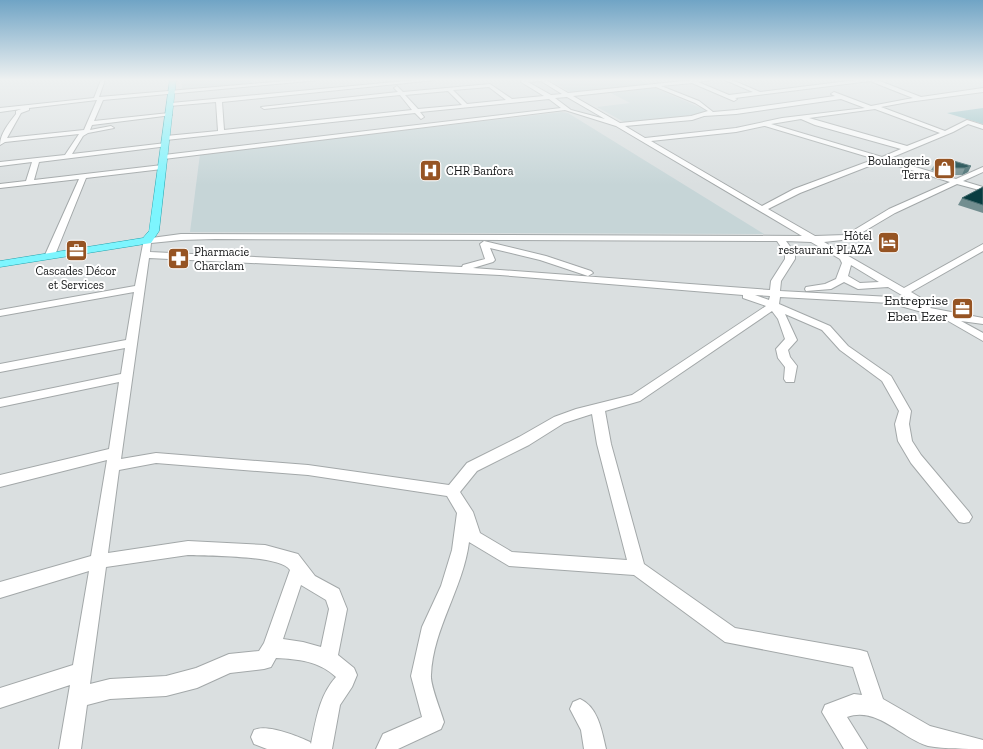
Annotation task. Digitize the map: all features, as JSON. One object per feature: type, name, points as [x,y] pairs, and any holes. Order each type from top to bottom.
[{"type":"main road","points":[[0,264],[50,256],[146,248],[154,231],[169,115]]},
{"type":"street","points":[[1,142],[10,125],[18,115]]},
{"type":"street","points":[[68,157],[91,115]]},
{"type":"street","points":[[84,129],[104,121],[169,115]]},
{"type":"street","points":[[220,115],[221,132]]},
{"type":"street","points":[[263,128],[264,115]]},
{"type":"street","points":[[0,164],[68,157],[221,132],[389,115]]},
{"type":"street","points":[[420,115],[429,125]]},
{"type":"street","points":[[164,157],[514,115]]},
{"type":"street","points":[[583,115],[618,125],[692,118],[703,115]]},
{"type":"street","points":[[601,115],[983,338]]},
{"type":"street","points":[[772,115],[782,120]]},
{"type":"street","points":[[644,140],[703,135],[766,125],[782,120],[824,115]]},
{"type":"street","points":[[894,115],[945,133]]},
{"type":"street","points":[[589,117],[613,126],[657,148]]},
{"type":"street","points":[[802,118],[817,124],[906,148]]},
{"type":"street","points":[[762,209],[797,191],[860,166],[882,159],[945,133],[967,122],[983,127]]},
{"type":"street","points":[[766,125],[983,189]]},
{"type":"street","points":[[261,145],[283,126]]},
{"type":"street","points":[[1,142],[84,129],[111,128]]},
{"type":"street","points":[[657,148],[658,141],[668,137]]},
{"type":"street","points":[[846,148],[860,166]]},
{"type":"street","points":[[29,183],[36,160]]},
{"type":"street","points":[[0,186],[162,167]]},
{"type":"street","points":[[146,248],[181,237],[215,236],[481,241],[812,239],[848,237],[892,210],[983,169]]},
{"type":"street","points":[[50,256],[83,176]]},
{"type":"street","points":[[779,238],[790,253],[790,259],[776,281],[775,299],[791,340],[782,349],[784,358],[791,366],[790,379]]},
{"type":"street","points":[[481,241],[490,260],[500,272]]},
{"type":"street","points":[[481,241],[543,258],[606,279]]},
{"type":"street","points":[[904,292],[983,247]]},
{"type":"street","points":[[146,248],[606,279],[731,291],[775,299],[891,300],[942,315],[983,321]]},
{"type":"street","points":[[70,749],[146,248]]},
{"type":"street","points":[[452,491],[472,467],[524,441],[559,420],[576,413],[636,398],[775,299],[825,287],[838,282],[843,278],[847,263],[844,257]]},
{"type":"street","points":[[457,270],[490,260]]},
{"type":"street","points":[[843,278],[858,286],[889,284]]},
{"type":"street","points":[[0,313],[140,288]]},
{"type":"street","points":[[775,299],[826,328],[844,348],[887,379],[905,411],[902,424],[905,442],[916,459],[964,517]]},
{"type":"street","points":[[0,368],[131,343]]},
{"type":"street","points":[[0,403],[126,377]]},
{"type":"street","points":[[598,408],[604,444],[637,568]]},
{"type":"street","points":[[0,482],[114,460],[156,458],[308,470],[452,491],[465,512],[474,537],[509,559],[637,568],[731,636],[860,659],[875,706]]},
{"type":"street","points":[[387,749],[390,741],[434,722],[421,676],[430,626],[449,587],[460,550],[465,512]]},
{"type":"street","points":[[0,590],[98,561],[188,548],[265,552],[292,559],[309,582],[333,595],[338,609],[328,660]]},
{"type":"street","points":[[78,697],[110,689],[166,686],[197,678],[229,664],[264,660],[271,648],[299,568]]},
{"type":"street","points":[[271,648],[314,653],[335,663],[347,675],[345,683],[335,694],[327,717],[320,749]]},
{"type":"street","points":[[0,698],[81,672]]},
{"type":"street","points":[[856,749],[832,712],[854,704],[875,706],[926,735],[980,749]]},
{"type":"street","points":[[580,709],[591,726],[595,749]]},
{"type":"street","points":[[261,737],[303,749]]},
{"type":"shaded area","name":"CHR Banfora","points":[[537,115],[571,115],[764,234],[190,232],[200,154]]},
{"type":"shaded area","points":[[611,115],[692,115],[628,123]]},
{"type":"shaded area","points":[[953,115],[983,115],[983,124]]},
{"type":"building","points":[[947,159],[971,166],[965,168],[950,168],[935,164]]},
{"type":"building","points":[[983,187],[983,205],[962,198]]},
{"type":"place","name":"Boulangerie Terra","points":[[945,168]]},
{"type":"place","name":"CHR Banfora","points":[[431,171]]},
{"type":"place","name":"Hôtel restaurant PLAZA","points":[[888,243]]},
{"type":"place","name":"Cascades Décor et Services","points":[[76,250]]},
{"type":"place","name":"Pharmacie Charclam","points":[[179,259]]},
{"type":"place","name":"Entreprise Eben Ezer","points":[[963,308]]}]
